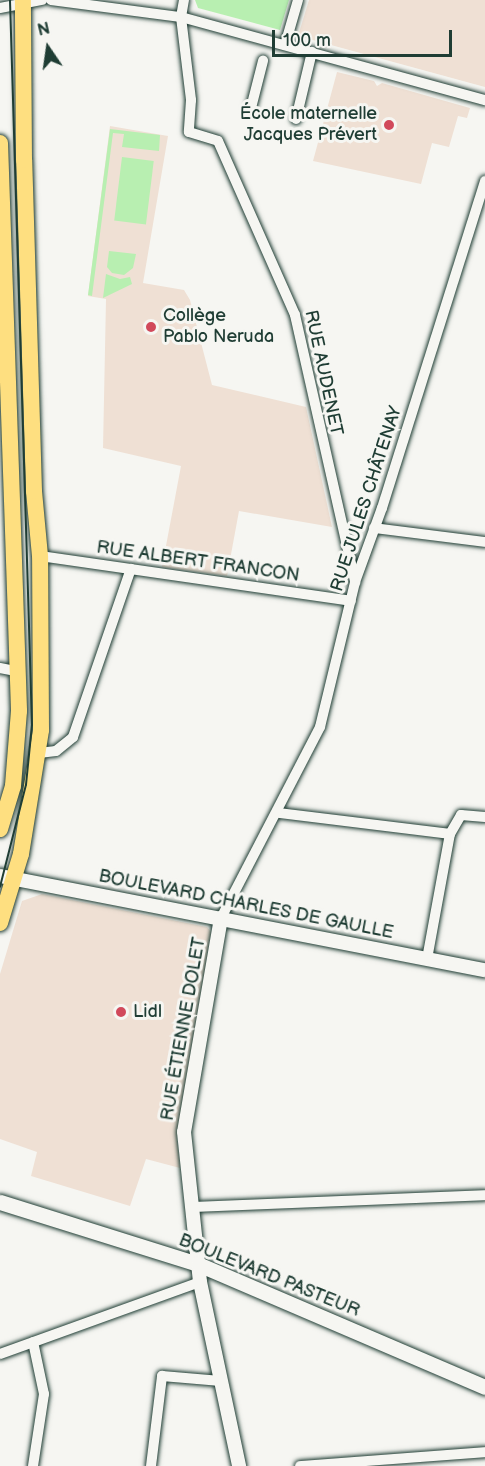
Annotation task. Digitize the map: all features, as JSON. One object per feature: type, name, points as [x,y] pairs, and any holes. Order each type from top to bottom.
[{"type":"main road","points":[[0,923],[7,877],[39,753],[40,556],[34,491],[24,172],[24,3]]},
{"type":"main road","points":[[0,143],[8,669],[19,711],[14,775],[0,829]]},
{"type":"main road","name":"BOULEVARD PASTEUR","points":[[0,1202],[198,1264],[485,1387]]},
{"type":"street","points":[[0,8],[42,0]]},
{"type":"street","points":[[51,0],[181,17],[485,100]]},
{"type":"street","points":[[181,17],[184,0]]},
{"type":"street","points":[[285,45],[298,0]]},
{"type":"street","name":"RUE AUDENET","points":[[181,17],[191,100],[189,132],[218,141],[295,315],[323,452],[355,582]]},
{"type":"street","points":[[251,108],[268,40]]},
{"type":"street","points":[[296,119],[312,52]]},
{"type":"street","name":"RUE JULES CHÂTENAY","points":[[221,918],[279,813],[320,727],[355,582],[375,528],[485,181]]},
{"type":"street","points":[[375,528],[485,542]]},
{"type":"street","name":"RUE ALBERT FRANCON","points":[[40,556],[351,601]]},
{"type":"street","points":[[39,753],[57,751],[73,737],[131,569]]},
{"type":"street","points":[[279,813],[450,834]]},
{"type":"street","points":[[427,959],[450,834],[460,815],[485,817]]},
{"type":"street","name":"BOULEVARD CHARLES DE GAULLE","points":[[7,877],[485,970]]},
{"type":"street","name":"RUE ÉTIENNE DOLET","points":[[221,918],[184,1132],[200,1282],[239,1466]]},
{"type":"street","points":[[192,1207],[485,1195]]},
{"type":"street","points":[[0,1354],[200,1282]]},
{"type":"street","points":[[33,1342],[44,1394],[33,1466]]},
{"type":"street","points":[[151,1466],[162,1376],[221,1381]]},
{"type":"street","points":[[300,1466],[485,1452]]},
{"type":"shaded area","points":[[309,0],[485,0],[485,87],[298,36]]},
{"type":"shaded area","name":"École maternelle Jacques Prévert","points":[[337,72],[374,81],[377,86],[382,83],[470,108],[467,118],[458,116],[449,147],[432,143],[421,184],[313,161]]},
{"type":"shaded area","name":"Collège Pablo Neruda","points":[[110,126],[168,136],[143,283],[184,290],[190,300],[212,385],[306,407],[332,527],[239,511],[227,576],[162,567],[181,466],[103,448],[106,299],[88,296]]},
{"type":"shaded area","points":[[42,894],[207,927],[211,932],[177,1140],[180,1168],[146,1159],[130,1206],[31,1176],[37,1152],[0,1139],[0,974],[22,901]]},
{"type":"green space","points":[[195,0],[289,0],[280,30],[198,8]]},
{"type":"green space","points":[[110,129],[160,135],[159,151],[122,147],[124,134],[113,133],[92,296],[88,295]]},
{"type":"green space","points":[[122,157],[154,161],[146,224],[114,221]]},
{"type":"green space","points":[[109,251],[136,254],[133,268],[124,275],[112,273],[107,267]]},
{"type":"green space","points":[[106,274],[120,279],[130,277],[132,284],[103,298]]},
{"type":"tram line","points":[[0,887],[26,785],[32,725],[10,0]]},
{"type":"place","name":"École maternelle Jacques Prévert","points":[[389,125]]},
{"type":"place","name":"Collège Pablo Neruda","points":[[151,327]]},
{"type":"place","name":"Lidl","points":[[121,1012]]}]
